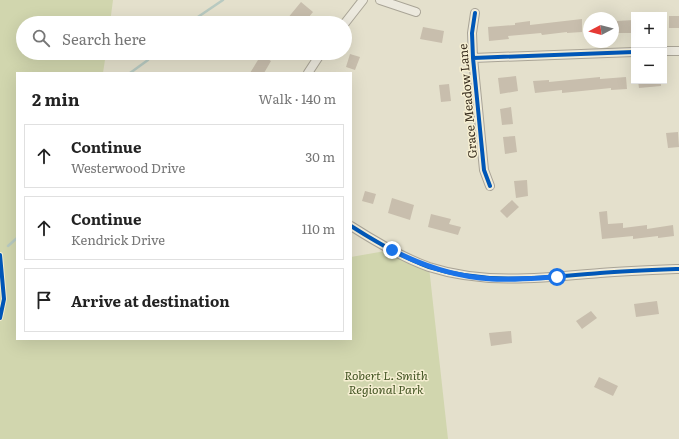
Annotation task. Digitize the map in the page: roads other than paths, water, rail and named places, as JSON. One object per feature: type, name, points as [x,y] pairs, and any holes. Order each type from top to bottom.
[{"type":"street","points":[[350,16],[363,0]]},
{"type":"street","points":[[380,0],[416,12]]},
{"type":"street","name":"Grace Meadow Lane","points":[[475,13],[472,33],[473,58],[482,157],[484,170],[490,186]]},
{"type":"street","points":[[667,51],[679,51]]},
{"type":"street","points":[[473,58],[631,52]]},
{"type":"street","points":[[309,72],[316,60]]},
{"type":"street","points":[[352,227],[392,250],[429,267],[484,278],[521,279],[679,269]]},
{"type":"waterway","points":[[199,16],[223,0]]},
{"type":"waterway","points":[[131,72],[148,60]]},
{"type":"waterway","points":[[8,246],[16,239]]},
{"type":"park label","name":"Robert L. Smith Regional Park","points":[[386,383]]}]
